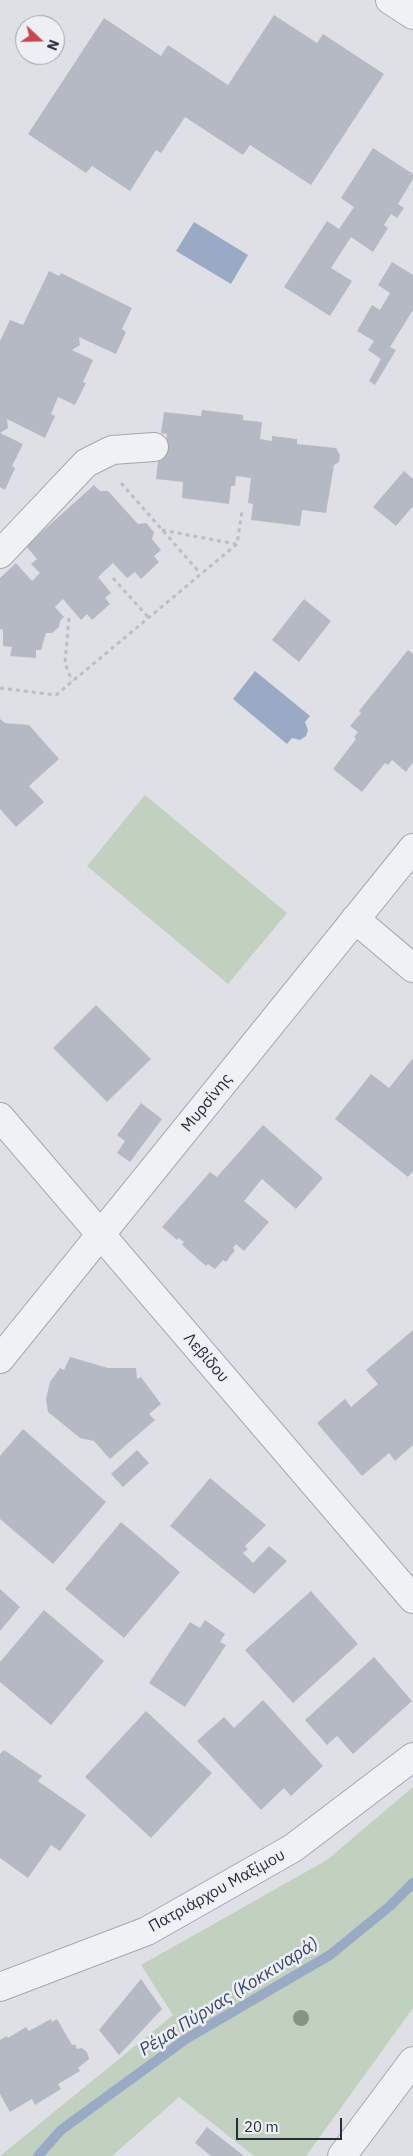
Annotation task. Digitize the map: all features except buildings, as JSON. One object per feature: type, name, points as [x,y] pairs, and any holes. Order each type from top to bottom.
[{"type":"street","points":[[390,0],[413,15]]},
{"type":"street","points":[[0,554],[86,463],[112,450],[154,448]]},
{"type":"street","name":"Μυρσίνης","points":[[0,1359],[413,848]]},
{"type":"street","points":[[355,919],[413,968]]},
{"type":"street","name":"Λεβίδου","points":[[0,1117],[413,1599]]},
{"type":"street","name":"Πατριάρχου Μαξίμου","points":[[0,1987],[147,1931],[293,1848],[413,1757]]},
{"type":"street","points":[[342,2156],[413,2061]]},
{"type":"path","points":[[98,456],[200,573]]},
{"type":"path","points":[[0,688],[56,695],[237,544],[242,511]]},
{"type":"path","points":[[162,530],[237,544]]},
{"type":"path","points":[[113,578],[148,617]]},
{"type":"path","points":[[69,618],[65,663],[72,681]]},
{"type":"green space","points":[[145,795],[287,913],[228,984],[87,866]]},
{"type":"green space","points":[[413,1787],[413,2008],[306,2156],[254,2156],[179,2097],[112,2156],[0,2156],[173,2015],[141,1965],[327,1860]]},
{"type":"water","points":[[194,222],[248,255],[231,284],[176,251]]},
{"type":"water","points":[[255,671],[310,716],[305,722],[308,730],[306,736],[300,740],[292,738],[287,744],[233,699]]},
{"type":"waterway","name":"Ρέμα Πύρνας (Κοκκιναρά)","points":[[38,2156],[61,2130],[186,2039],[330,1955],[390,1906],[413,1883]]}]
